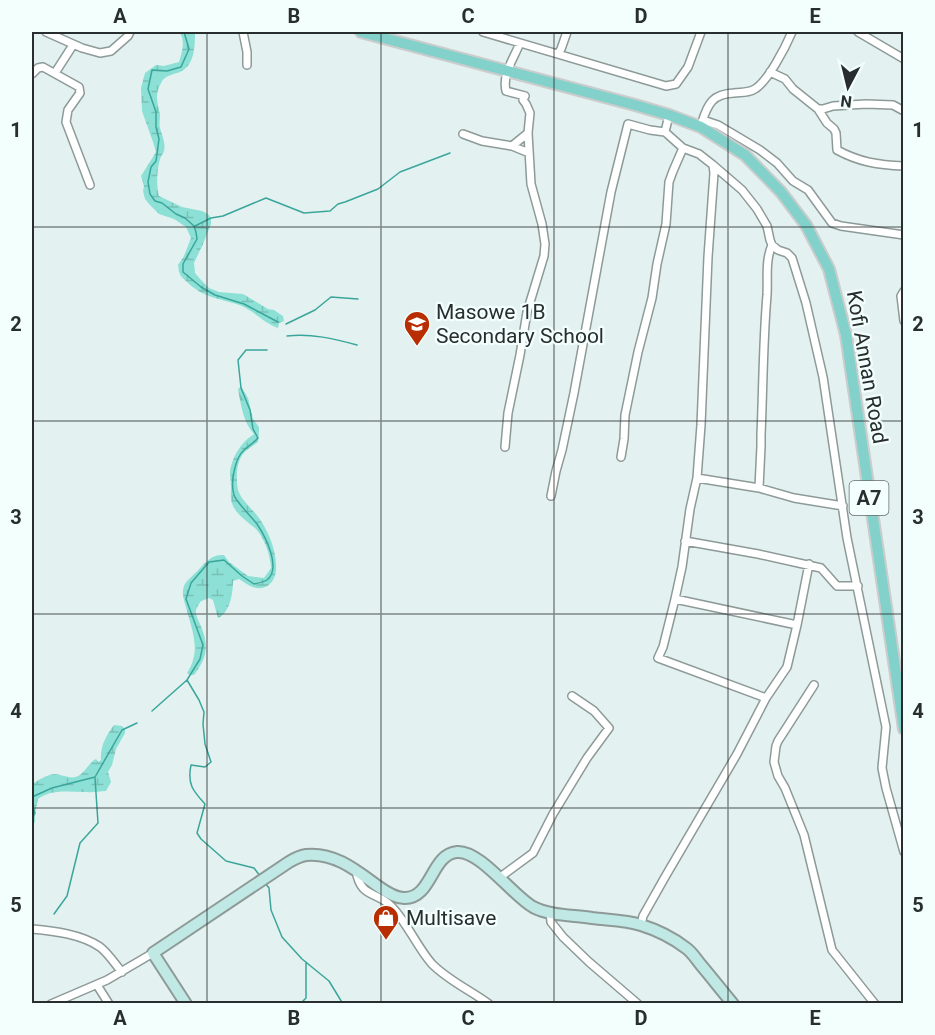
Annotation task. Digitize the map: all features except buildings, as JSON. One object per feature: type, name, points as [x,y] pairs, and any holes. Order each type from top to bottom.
[{"type":"main road","name":"Kofi Annan Road","points":[[361,32],[702,123],[744,155],[781,192],[806,225],[829,269],[846,336],[903,729]]},
{"type":"street","points":[[46,32],[73,45],[100,53],[111,51],[130,32]]},
{"type":"street","points":[[243,32],[247,65]]},
{"type":"street","points":[[483,32],[666,86],[676,84],[688,67],[701,32]]},
{"type":"street","points":[[558,54],[567,32]]},
{"type":"street","points":[[792,32],[770,72],[755,90],[730,93],[714,98],[709,103],[702,123],[718,125],[752,144],[769,157],[793,181],[808,190],[832,223],[903,235]]},
{"type":"street","points":[[858,32],[903,59]]},
{"type":"street","points":[[505,447],[508,413],[527,312],[544,256],[545,244],[543,224],[531,184],[528,133],[530,113],[523,100],[525,96],[506,91],[505,87],[505,79],[512,57],[516,54],[520,43]]},
{"type":"street","points":[[55,73],[73,45]]},
{"type":"street","points":[[32,74],[38,68],[44,67],[79,87],[80,93],[68,110],[66,122],[90,184]]},
{"type":"street","points":[[770,72],[785,79],[793,89],[818,109],[836,133],[837,150],[861,161],[903,166]]},
{"type":"street","points":[[818,109],[866,104],[893,105],[903,111]]},
{"type":"street","points":[[665,132],[669,115]]},
{"type":"street","points":[[551,496],[574,393],[611,192],[628,124],[665,132],[683,148],[699,154],[742,190],[757,209],[772,245],[792,258],[806,303],[823,377],[847,538],[886,727],[882,768],[903,852]]},
{"type":"street","points":[[512,146],[528,133]]},
{"type":"street","points":[[463,134],[482,141],[512,146],[529,153]]},
{"type":"street","points":[[621,457],[638,352],[652,298],[666,224],[669,182],[683,148]]},
{"type":"street","points":[[713,165],[697,478],[675,599],[658,658],[766,698]]},
{"type":"street","points":[[759,488],[764,327],[768,254],[772,245]]},
{"type":"street","points":[[903,291],[901,296],[903,321]]},
{"type":"street","points":[[697,478],[759,488],[794,498],[843,506]]},
{"type":"street","points":[[685,541],[809,564],[821,568],[837,586],[858,586]]},
{"type":"street","points":[[641,925],[643,916],[737,754],[766,698],[787,667],[809,564]]},
{"type":"street","points":[[675,599],[797,625]]},
{"type":"street","points":[[814,685],[778,741],[774,762],[804,836],[832,950],[875,1004]]},
{"type":"street","points":[[499,879],[533,853],[587,758],[609,728],[594,711],[572,696]]},
{"type":"street","points":[[51,1004],[122,972],[250,887],[304,855],[325,855],[337,860],[394,896],[403,898],[417,894],[426,885],[439,864],[451,853],[461,852],[471,855],[484,864],[534,907],[550,912],[641,925],[667,936],[687,948],[733,1004]]},
{"type":"street","points":[[356,870],[357,881],[366,891],[391,905],[433,964],[444,975],[489,1004]]},
{"type":"street","points":[[550,912],[551,922],[562,937],[638,1004]]},
{"type":"street","points":[[32,929],[52,931],[84,939],[101,948],[122,972]]},
{"type":"street","points":[[153,953],[186,1004]]},
{"type":"street","points":[[97,985],[109,1004]]},
{"type":"green space","points":[[179,32],[195,32],[194,49],[189,65],[180,72],[165,78],[158,92],[160,126],[164,139],[164,151],[158,173],[159,196],[182,207],[202,211],[211,218],[211,224],[194,263],[195,273],[201,280],[209,288],[219,292],[243,294],[268,309],[274,310],[283,316],[284,321],[279,323],[278,328],[242,306],[199,291],[183,278],[179,273],[178,265],[191,238],[186,227],[174,219],[159,214],[145,199],[141,176],[156,152],[142,111],[141,88],[145,73],[156,65],[164,66],[179,62],[183,42]]},
{"type":"green space","points":[[241,386],[248,398],[253,419],[259,427],[259,432],[254,434],[243,413],[238,389]]},
{"type":"green space","points":[[259,432],[258,442],[241,457],[237,471],[237,486],[241,496],[267,532],[275,554],[275,574],[270,584],[261,588],[251,586],[239,579],[233,581],[228,607],[218,618],[213,600],[209,598],[201,601],[196,614],[205,638],[206,650],[199,668],[194,675],[190,675],[187,673],[195,650],[192,627],[183,598],[186,582],[206,562],[217,555],[224,555],[229,562],[248,576],[264,578],[271,568],[262,537],[238,513],[231,499],[230,473],[233,461],[243,443]]},
{"type":"green space","points":[[114,725],[122,726],[125,733],[116,749],[108,772],[111,782],[106,791],[61,792],[43,796],[38,799],[35,822],[32,826],[32,784],[54,774],[78,776],[93,761],[101,760],[104,741]]},
{"type":"waterway","points":[[184,32],[189,49],[181,67],[167,71],[152,70],[148,89],[156,112],[159,139],[156,161],[151,167],[148,182],[150,194],[155,201],[162,203],[194,226],[197,239],[183,264],[183,272],[215,295],[244,304],[278,322]]},
{"type":"waterway","points":[[195,226],[266,198],[304,213],[330,211],[338,204],[378,189],[400,172],[450,153]]},
{"type":"waterway","points":[[286,324],[315,310],[331,297],[358,299]]},
{"type":"waterway","points":[[287,336],[314,336],[357,345]]},
{"type":"waterway","points":[[152,711],[187,680],[200,659],[203,645],[186,599],[191,583],[209,562],[224,560],[254,584],[266,581],[271,575],[273,560],[268,544],[257,524],[235,498],[233,490],[233,478],[241,454],[258,438],[253,429],[250,410],[241,388],[238,360],[246,350],[267,350]]},
{"type":"waterway","points":[[187,680],[204,712],[205,744],[211,762],[205,767],[191,765],[192,787],[205,804],[197,833],[226,861],[254,868],[260,876]]},
{"type":"waterway","points":[[32,797],[52,788],[95,777],[122,730],[137,723]]},
{"type":"waterway","points":[[54,914],[67,896],[80,843],[98,823],[95,778]]},
{"type":"waterway","points":[[32,804],[35,813],[32,818]]},
{"type":"waterway","points":[[265,883],[269,888],[271,910],[282,937],[302,959],[329,981],[343,1004]]},
{"type":"waterway","points":[[300,1004],[306,998],[306,962]]},
{"type":"place","name":"Masowe 1B Secondary School","points":[[417,347]]},
{"type":"place","name":"Multisave","points":[[386,941]]}]
